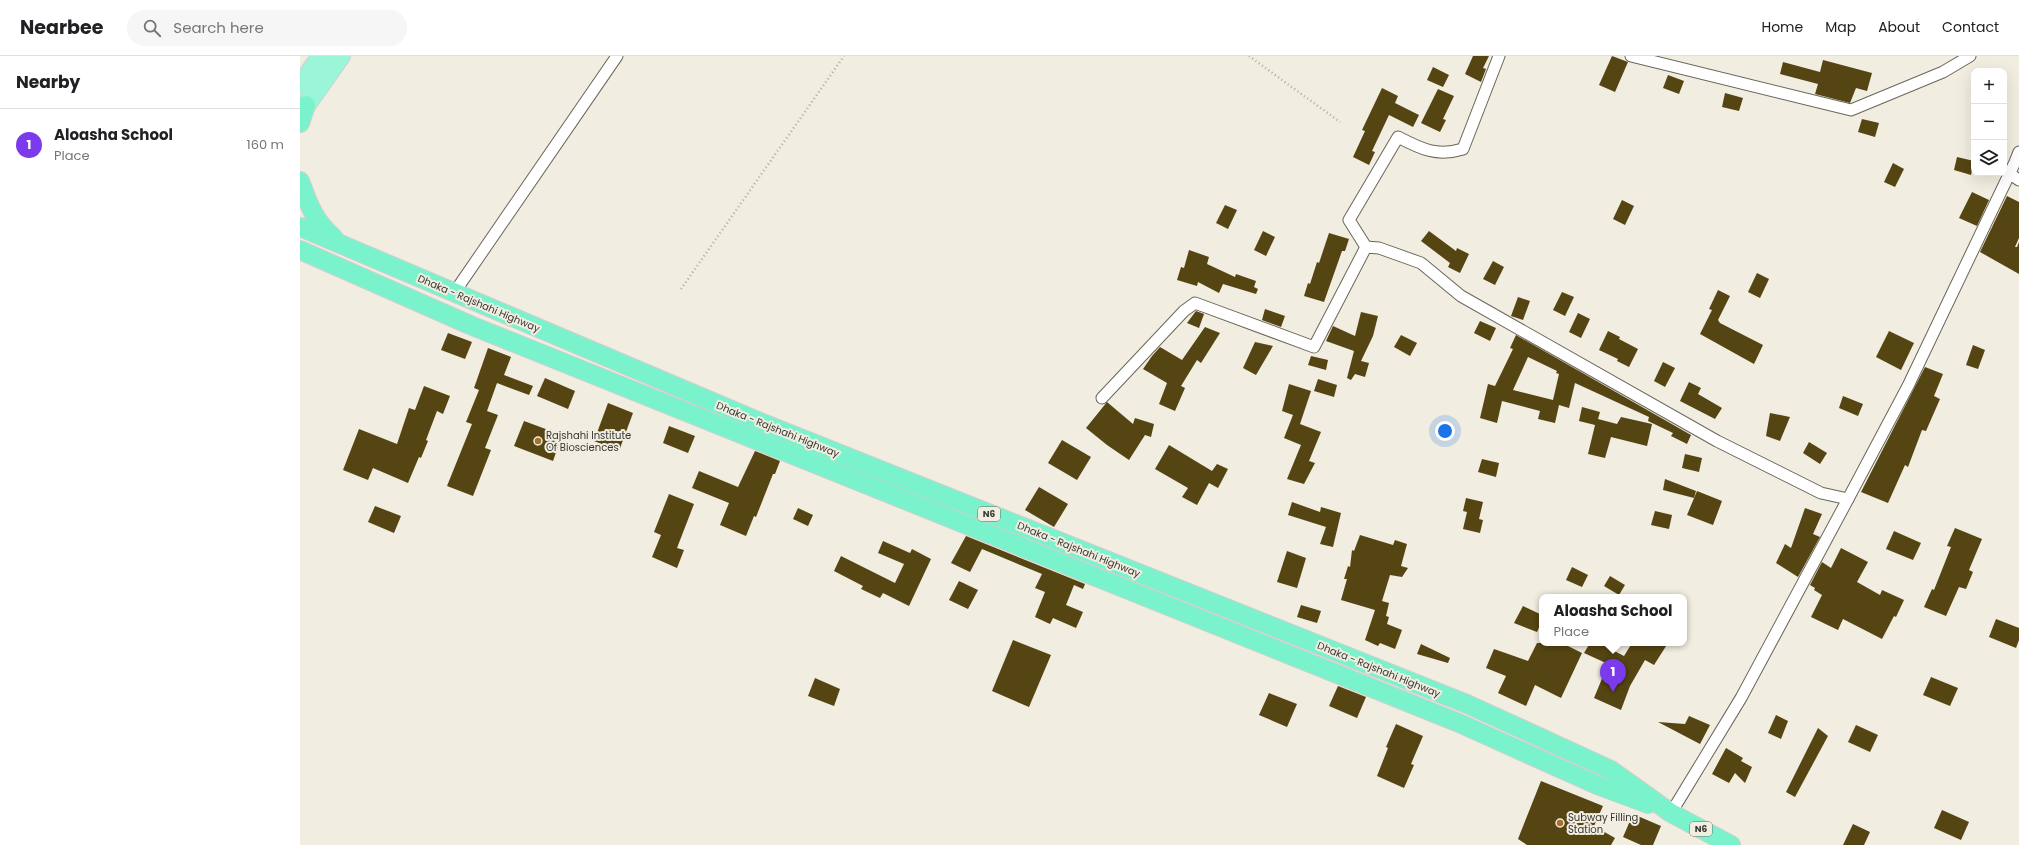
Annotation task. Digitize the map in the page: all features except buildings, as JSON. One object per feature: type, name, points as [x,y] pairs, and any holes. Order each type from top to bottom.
[{"type":"highway","points":[[300,123],[303,109]]},
{"type":"highway","points":[[300,181],[320,226],[344,246]]},
{"type":"highway","name":"Dhaka - Rajshahi Highway","points":[[300,227],[760,422],[1468,704],[1611,770],[1671,813]]},
{"type":"highway","name":"Dhaka - Rajshahi Highway","points":[[300,250],[470,325],[1459,722],[1597,785],[1671,813],[1731,845]]},
{"type":"main road","points":[[300,85],[321,56]]},
{"type":"main road","points":[[303,109],[340,56]]},
{"type":"street","points":[[454,293],[617,56]]},
{"type":"street","points":[[1366,247],[1350,220],[1398,137],[1421,150],[1449,153],[1463,149],[1499,56]]},
{"type":"street","points":[[1631,56],[1850,110],[1943,72],[1970,56]]},
{"type":"street","points":[[1671,813],[1741,698],[1908,386],[2014,177],[2019,152]]},
{"type":"street","points":[[1102,398],[1184,311],[1195,303],[1314,347],[1366,247]]},
{"type":"street","points":[[1366,247],[1379,248],[1421,263],[1461,296],[1717,441],[1821,493],[1848,499]]},
{"type":"path","points":[[681,289],[844,56]]},
{"type":"path","points":[[1249,56],[1340,122]]},
{"type":"place","name":"Rajshahi Institute Of Biosciences","points":[[538,441]]},
{"type":"place","name":"Aloasha School","points":[[1613,692]]},
{"type":"place","name":"Subway Filling Station","points":[[1560,823]]}]
